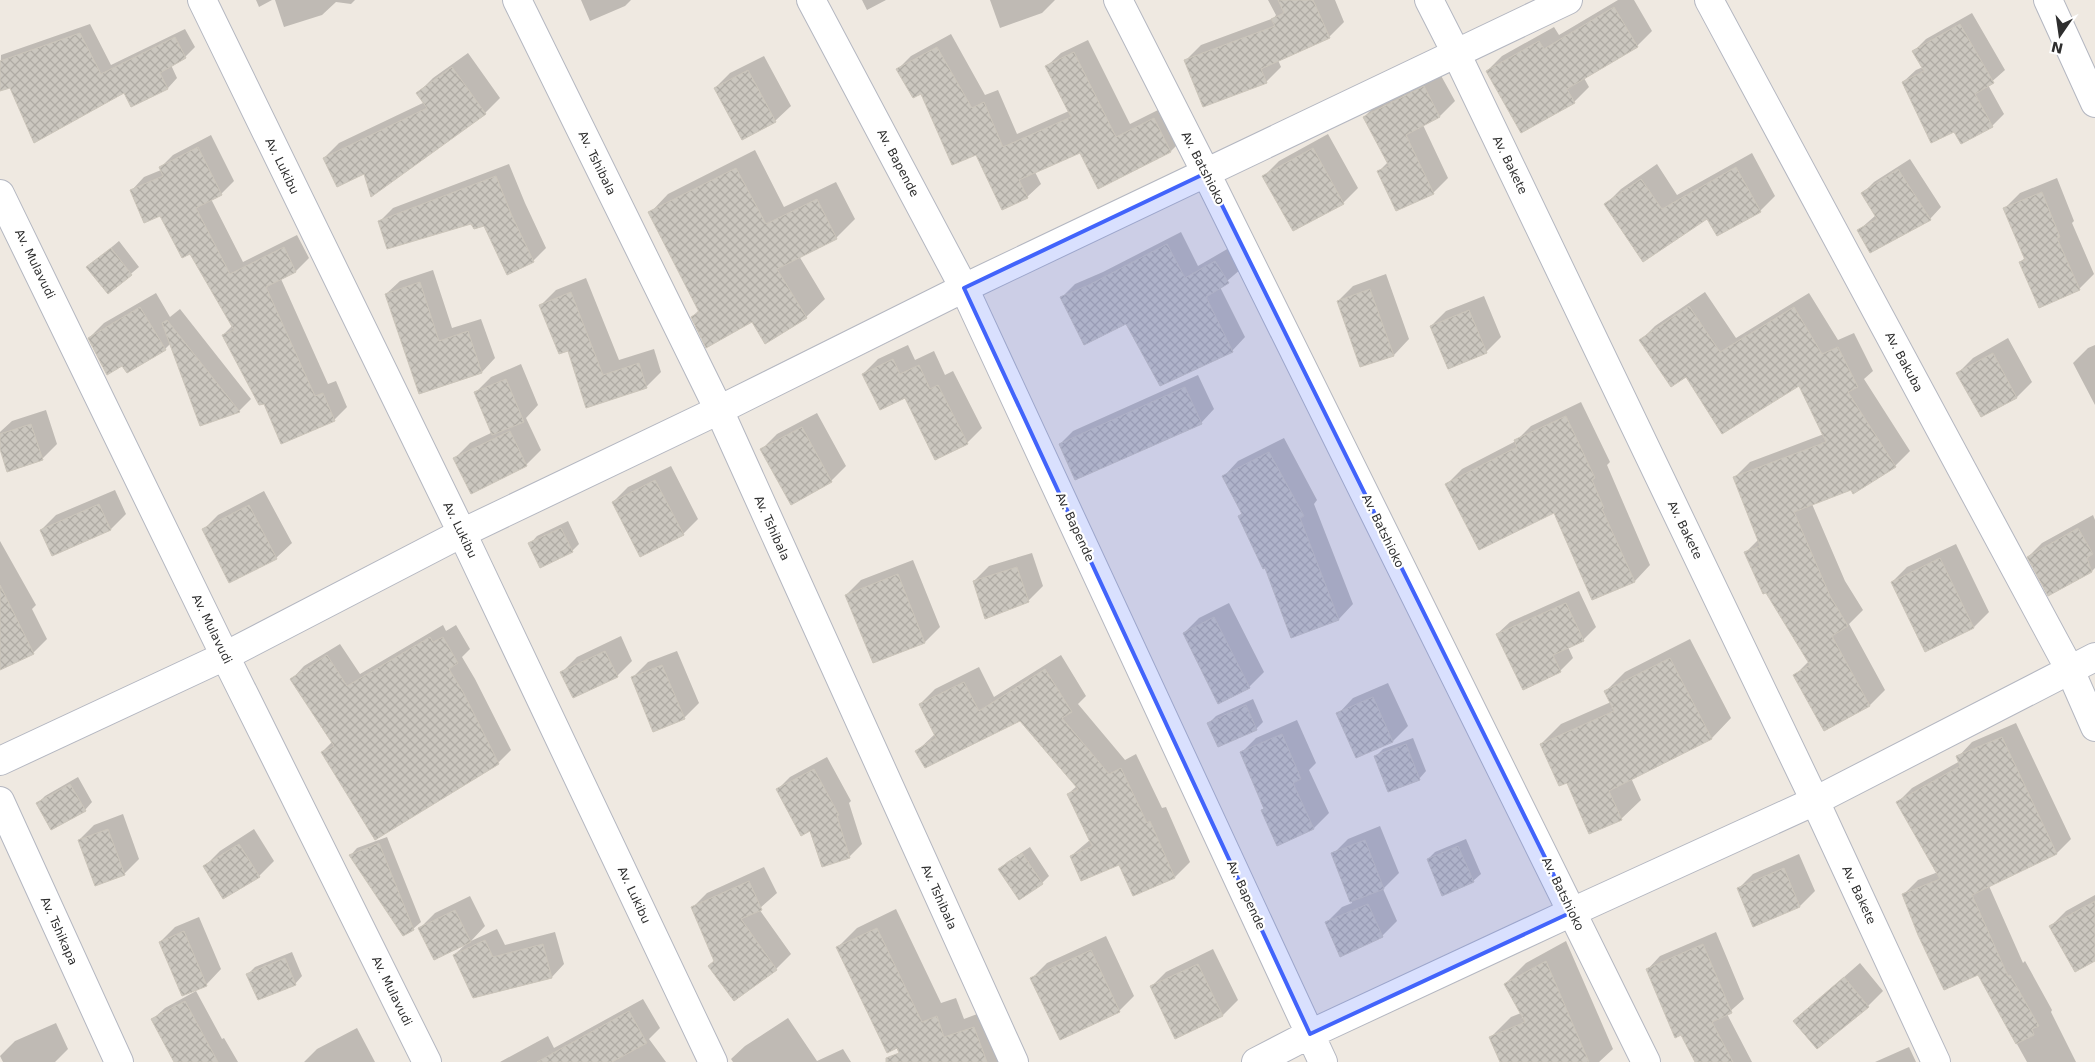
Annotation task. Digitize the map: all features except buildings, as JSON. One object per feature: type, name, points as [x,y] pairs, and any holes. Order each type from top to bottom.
[{"type":"street","name":"Av. Lukibu","points":[[202,0],[462,534],[713,1062]]},
{"type":"street","name":"Av. Tshibala","points":[[516,0],[718,410],[1014,1062]]},
{"type":"street","name":"Av. Bapende","points":[[812,0],[964,288],[1323,1062]]},
{"type":"street","name":"Av. Batshioko","points":[[1118,0],[1206,173],[1646,1062]]},
{"type":"street","name":"Av. Bakete","points":[[1429,0],[1815,801],[1936,1062]]},
{"type":"street","points":[[0,760],[225,656],[462,534],[964,288],[1568,0]]},
{"type":"street","name":"Av. Bakuba","points":[[1710,0],[2070,670],[2095,726]]},
{"type":"street","points":[[2048,0],[2095,103]]},
{"type":"street","name":"Av. Mulavudi","points":[[0,194],[225,656],[427,1062]]},
{"type":"street","points":[[1256,1062],[1310,1034],[1815,801],[2095,657]]},
{"type":"street","name":"Av. Tshikapa","points":[[0,801],[119,1062]]},
{"type":"highlighted area","points":[[1206,173],[1572,912],[1310,1034],[964,288]]}]
